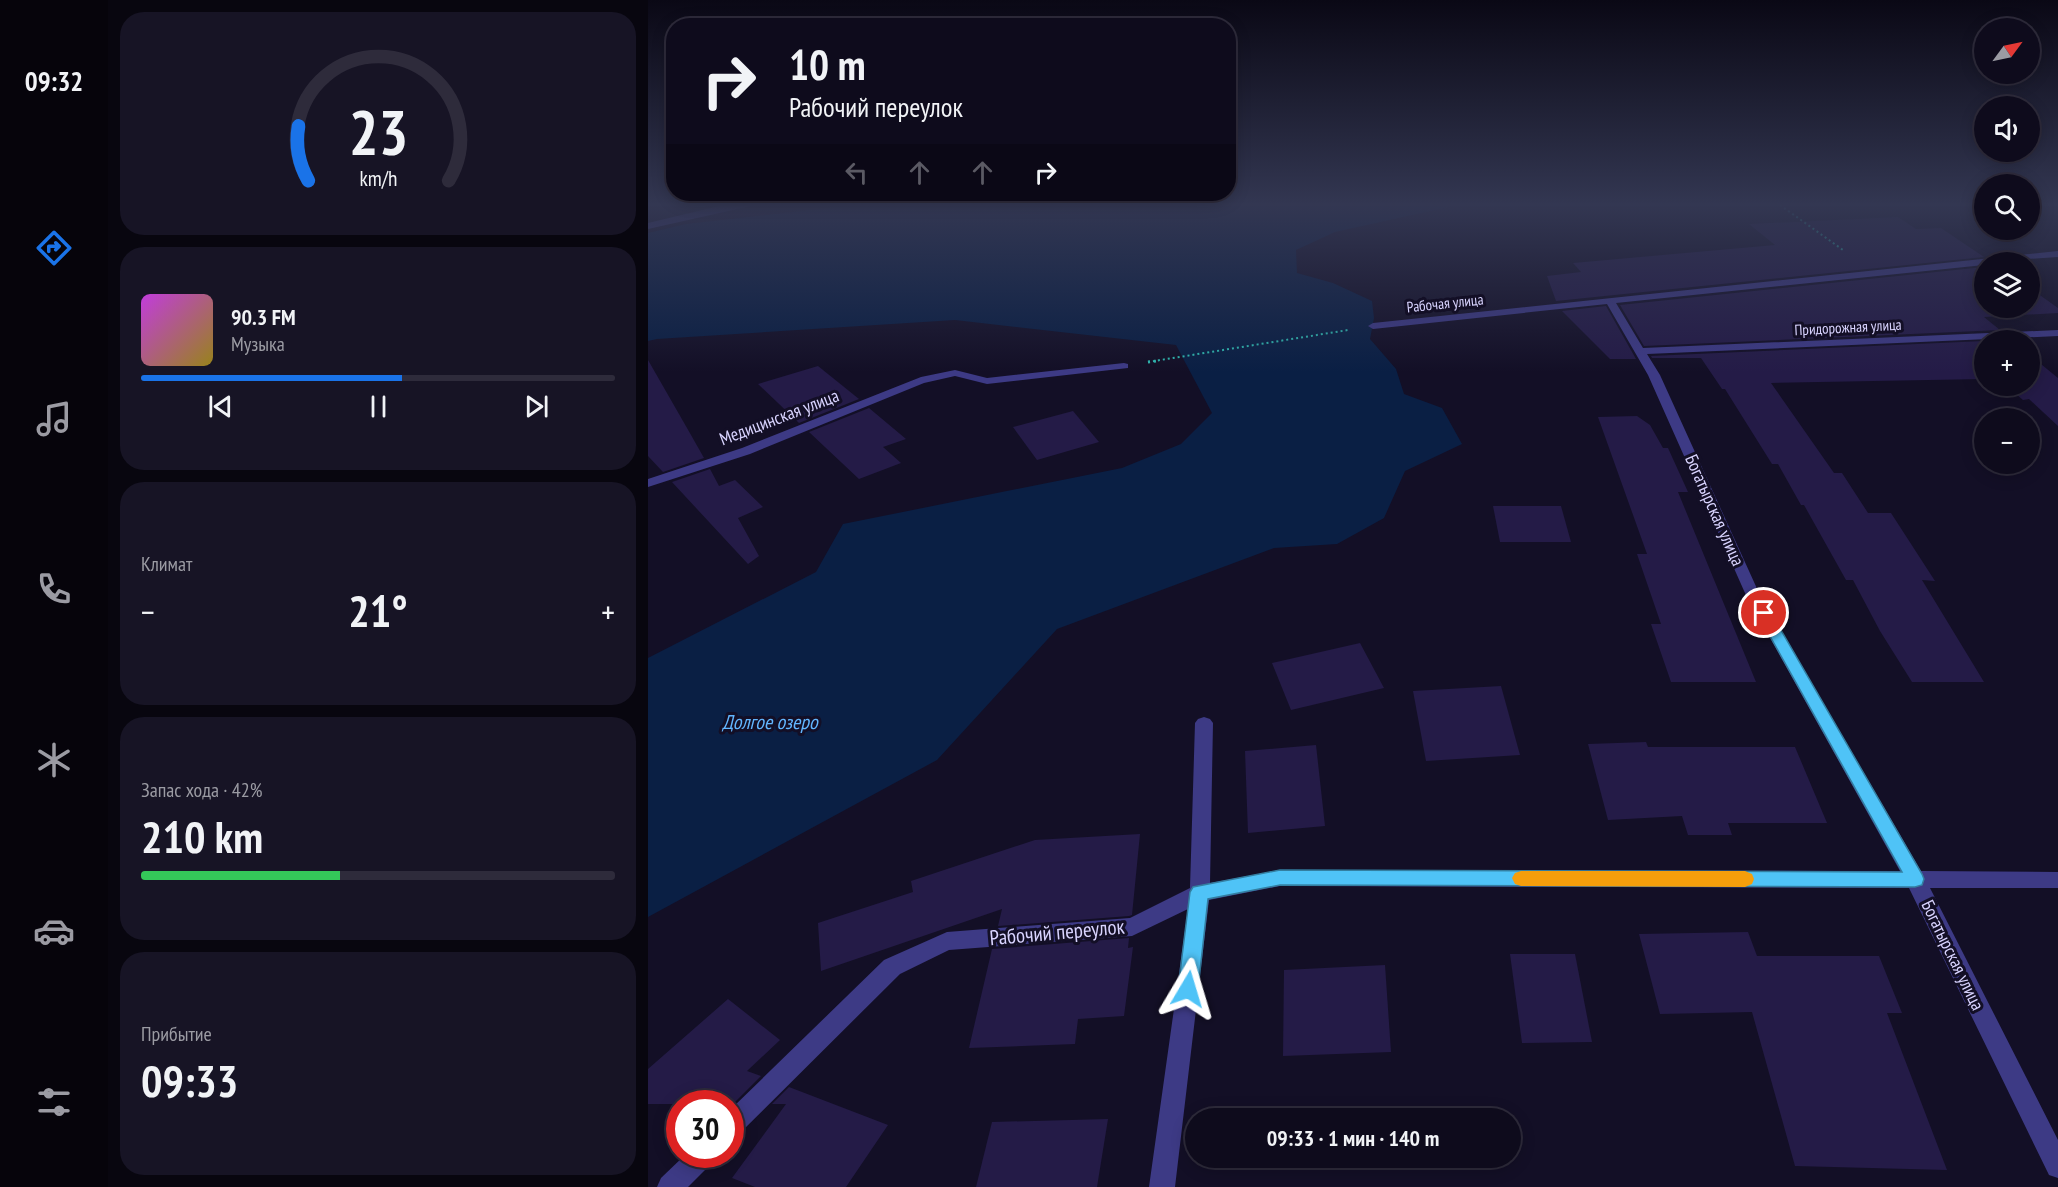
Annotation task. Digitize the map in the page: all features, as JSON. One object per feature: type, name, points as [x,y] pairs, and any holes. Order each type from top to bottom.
[{"type":"street","name":"Рабочая улица","points":[[1373,326],[1993,260]]},
{"type":"street","name":"Богатырская улица","points":[[1609,300],[1654,375],[1752,593],[1915,879],[2058,1166]]},
{"type":"street","points":[[2044,333],[2058,345]]},
{"type":"street","name":"Придорожная улица","points":[[1640,351],[2058,333]]},
{"type":"street","name":"Медицинская улица","points":[[648,483],[746,451],[921,380],[955,373],[987,381],[1124,366]]},
{"type":"street","points":[[1162,1187],[1200,892],[1204,723]]},
{"type":"street","name":"Рабочий переулок","points":[[744,1113],[892,967],[947,941],[1132,927],[1200,892],[1280,878],[2058,880]]},
{"type":"street","points":[[670,1187],[689,1168]]},
{"type":"path","points":[[1859,260],[1876,272]]},
{"type":"path","points":[[1124,366],[1373,326]]},
{"type":"water","name":"Долгое озеро","points":[[648,260],[1296,260],[1297,273],[1333,283],[1372,301],[1374,318],[1370,339],[1396,369],[1404,394],[1442,408],[1462,444],[1405,471],[1384,518],[1337,544],[1274,548],[1057,629],[937,760],[648,917],[648,658],[816,572],[843,524],[1122,468],[1181,444],[1212,413],[1176,345],[955,320],[648,341]]},
{"type":"building","points":[[1602,260],[1951,260],[1556,301],[1547,276],[1581,272],[1573,263]]},
{"type":"building","points":[[1974,268],[1974,318],[1985,318],[2000,330],[1644,346],[1620,305]]},
{"type":"building","points":[[2040,295],[2058,308],[2058,313],[2040,314]]},
{"type":"building","points":[[1606,306],[1636,359],[1610,359],[1562,311]]},
{"type":"building","points":[[1974,341],[1974,379],[1771,383],[1834,473],[1842,473],[1868,513],[1891,513],[1935,581],[1922,580],[1984,682],[1912,682],[1880,631],[1853,580],[1846,580],[1778,464],[1772,464],[1725,389],[1722,389],[1701,358],[1652,358],[1651,356]]},
{"type":"building","points":[[648,360],[704,458],[663,472],[648,456]]},
{"type":"building","points":[[2040,363],[2058,378],[2058,426],[2029,399],[2023,400],[2018,396],[2040,396]]},
{"type":"building","points":[[818,366],[859,399],[799,423],[758,384]]},
{"type":"building","points":[[869,408],[906,439],[883,447],[901,463],[859,479],[809,432]]},
{"type":"building","points":[[1073,411],[1099,442],[1037,460],[1013,427]]},
{"type":"building","points":[[1637,416],[1650,425],[1663,448],[1668,448],[1688,492],[1678,492],[1756,682],[1671,682],[1651,624],[1661,624],[1637,554],[1647,554],[1598,417]]},
{"type":"building","points":[[710,469],[719,486],[735,480],[763,507],[738,518],[759,556],[748,564],[672,482]]},
{"type":"building","points":[[1493,506],[1561,506],[1571,542],[1500,542]]},
{"type":"building","points":[[1360,643],[1384,688],[1291,710],[1272,663]]},
{"type":"building","points":[[1501,686],[1520,755],[1426,761],[1413,691]]},
{"type":"building","points":[[1646,742],[1648,747],[1795,747],[1827,823],[1728,823],[1732,835],[1688,835],[1682,816],[1608,820],[1588,744]]},
{"type":"building","points":[[1316,745],[1325,826],[1248,833],[1245,751]]},
{"type":"building","points":[[1140,834],[1132,915],[998,926],[1002,909],[821,971],[818,923],[913,892],[911,881],[1035,840]]},
{"type":"building","points":[[1748,932],[1757,956],[1879,956],[1902,1013],[1887,1013],[1947,1170],[1795,1166],[1752,1012],[1660,1014],[1639,934]]},
{"type":"building","points":[[1129,938],[1128,948],[1133,947],[1124,1016],[1078,1019],[1075,1044],[969,1048],[992,949]]},
{"type":"building","points":[[1510,954],[1575,954],[1592,1042],[1522,1043]]},
{"type":"building","points":[[1385,965],[1391,1052],[1283,1056],[1284,970]]},
{"type":"building","points":[[728,999],[780,1040],[747,1071],[761,1076],[744,1093],[744,1090],[666,1090],[666,1104],[648,1104],[648,1069]]},
{"type":"building","points":[[789,1087],[888,1125],[846,1187],[755,1187],[732,1178],[739,1168],[744,1168],[744,1162],[786,1104],[772,1104]]},
{"type":"building","points":[[1108,1119],[1097,1187],[976,1187],[992,1122]]},
{"type":"slow traffic","points":[[1521,878],[1745,879]]},
{"type":"route","points":[[1188,989],[1200,892],[1280,878],[1915,879],[1764,613]]}]
